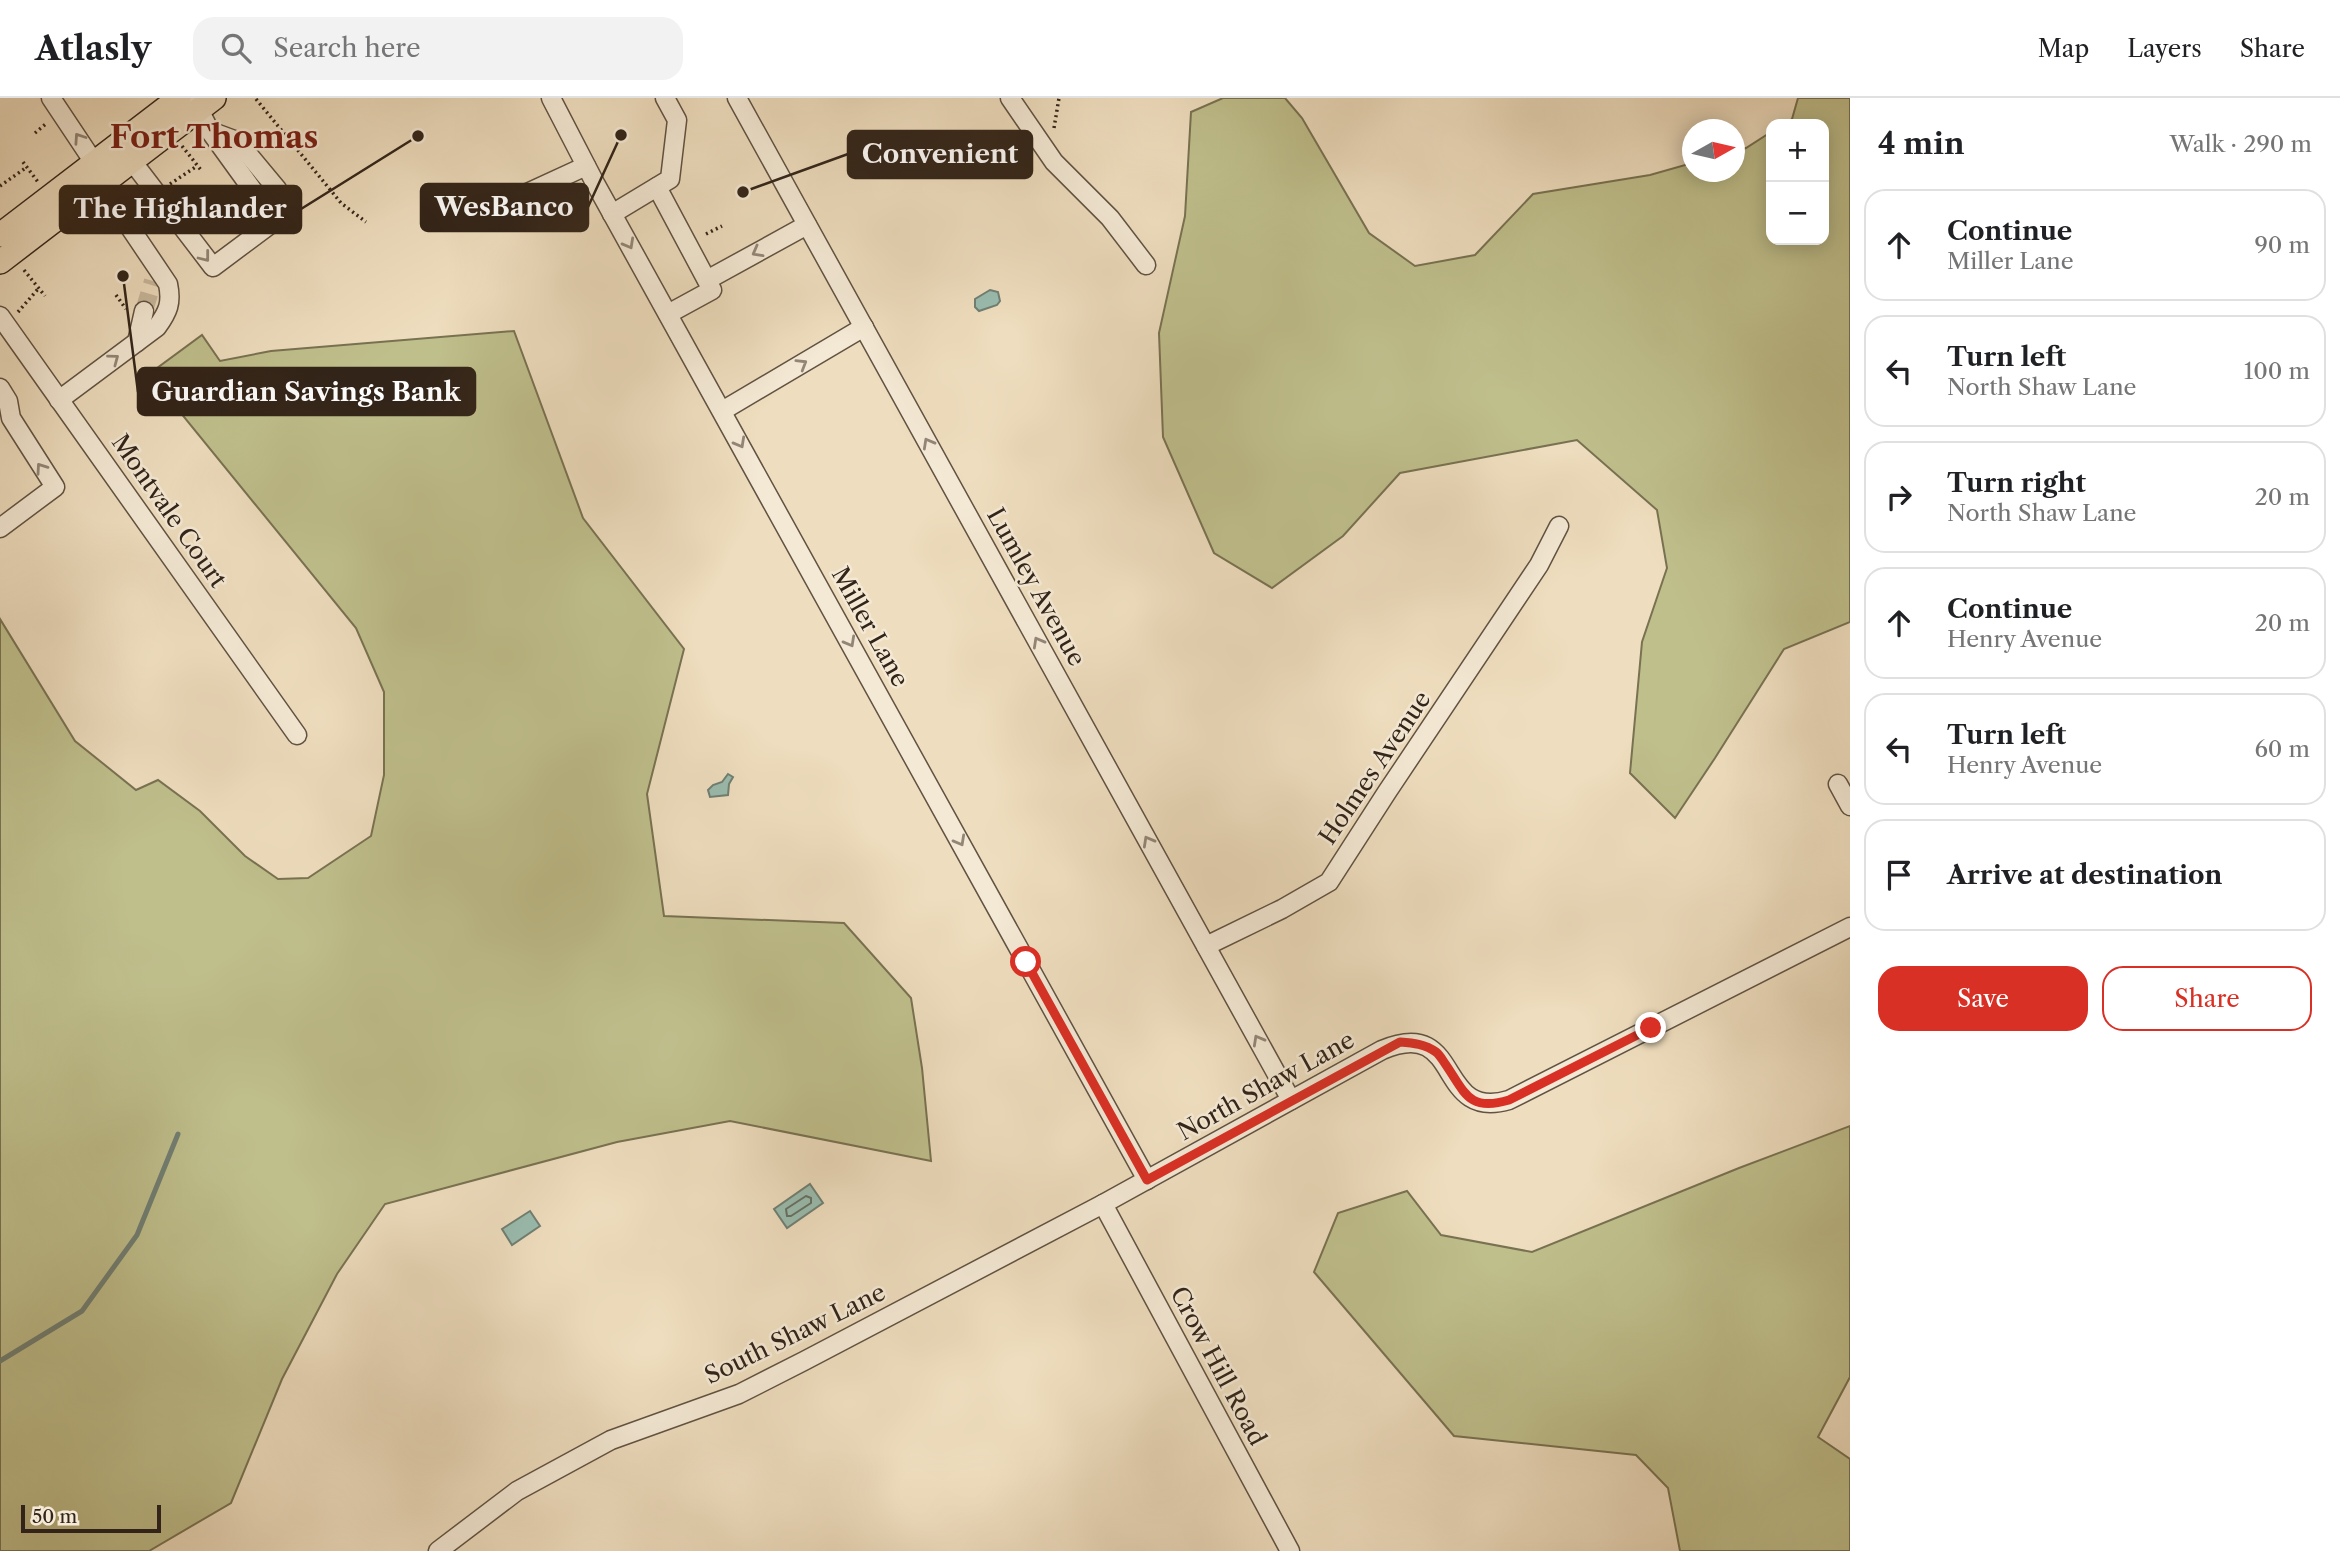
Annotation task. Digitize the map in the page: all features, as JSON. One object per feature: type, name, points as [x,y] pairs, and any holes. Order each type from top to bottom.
[{"type":"main road","points":[[0,235],[99,171],[196,101]]},
{"type":"main road","points":[[0,262],[99,171]]},
{"type":"street","points":[[51,98],[99,171],[108,195],[155,274],[169,284],[171,298],[167,312],[157,327],[60,400]]},
{"type":"street","name":"Miller Lane","points":[[551,98],[612,214],[1147,1180]]},
{"type":"street","points":[[612,214],[670,179],[677,120],[665,98]]},
{"type":"street","points":[[1010,98],[1048,155],[1110,218],[1146,265]]},
{"type":"street","name":"Lumley Avenue","points":[[740,99],[1291,1100]]},
{"type":"street","points":[[125,152],[213,267],[284,214],[277,189],[237,141],[210,131],[196,101]]},
{"type":"street","points":[[490,219],[510,201],[586,166]]},
{"type":"street","points":[[657,187],[712,290],[668,314]]},
{"type":"street","points":[[707,280],[807,225]]},
{"type":"street","points":[[138,342],[144,311]]},
{"type":"street","name":"Montvale Court","points":[[9,315],[60,400],[297,735]]},
{"type":"street","points":[[722,411],[864,327]]},
{"type":"street","points":[[0,388],[8,401],[5,412],[55,487],[0,528]]},
{"type":"street","name":"Holmes Avenue","points":[[1206,946],[1282,909],[1329,882],[1539,565],[1559,526]]},
{"type":"street","points":[[1838,784],[1850,806]]},
{"type":"street","name":"North Shaw Lane","points":[[1103,1204],[1400,1042],[1418,1043],[1437,1053],[1465,1096],[1493,1105],[1509,1100],[1850,928]]},
{"type":"street","name":"South Shaw Lane","points":[[438,1551],[517,1491],[611,1440],[739,1394],[1103,1204]]},
{"type":"street","name":"Crow Hill Road","points":[[1103,1204],[1290,1551]]},
{"type":"path","points":[[1048,155],[1059,98]]},
{"type":"path","points":[[256,99],[341,203],[366,222]]},
{"type":"path","points":[[35,133],[50,121]]},
{"type":"path","points":[[157,193],[199,168],[180,144]]},
{"type":"path","points":[[23,162],[38,182]]},
{"type":"path","points":[[0,186],[27,167]]},
{"type":"path","points":[[706,234],[722,226]]},
{"type":"path","points":[[23,268],[45,296]]},
{"type":"path","points":[[9,315],[38,288]]},
{"type":"green space","points":[[1223,98],[1285,98],[1302,118],[1369,233],[1415,266],[1475,255],[1533,194],[1650,175],[1682,166],[1682,182],[1745,182],[1745,148],[1766,135],[1766,245],[1829,245],[1829,119],[1792,119],[1798,98],[1850,98],[1850,622],[1784,649],[1675,818],[1630,773],[1642,642],[1667,568],[1657,510],[1577,440],[1400,473],[1343,536],[1272,588],[1214,553],[1163,437],[1159,333],[1185,216],[1191,112]]},
{"type":"green space","points":[[514,331],[583,518],[684,649],[647,794],[664,916],[844,923],[911,998],[922,1068],[931,1161],[730,1121],[617,1142],[385,1204],[337,1274],[282,1379],[231,1503],[149,1551],[0,1551],[0,619],[75,741],[136,790],[158,780],[200,811],[245,856],[278,879],[308,878],[371,836],[384,775],[384,692],[356,628],[149,374],[202,335],[220,361],[271,351]]},
{"type":"green space","points":[[1850,1126],[1850,1377],[1818,1437],[1850,1459],[1850,1551],[1680,1551],[1668,1488],[1636,1455],[1454,1436],[1314,1272],[1338,1213],[1407,1191],[1441,1235],[1532,1252]]},
{"type":"water","points":[[990,290],[998,292],[1000,301],[997,305],[979,311],[975,307],[975,299]]},
{"type":"water","points":[[728,774],[733,777],[728,795],[710,797],[708,790],[722,782]]},
{"type":"water","points":[[810,1184],[823,1203],[787,1228],[774,1209]]},
{"type":"water","points":[[530,1211],[540,1226],[512,1245],[502,1229]]},
{"type":"waterway","points":[[0,1361],[82,1311],[137,1235],[178,1134]]},
{"type":"tunnel","points":[[144,311],[153,281]]},
{"type":"place","name":"WesBanco","points":[[621,135]]},
{"type":"place","name":"The Highlander","points":[[418,136]]},
{"type":"place","name":"Convenient","points":[[743,192]]},
{"type":"place","name":"Guardian Savings Bank","points":[[123,276]]},
{"type":"district","name":"Fort Thomas","points":[[214,137]]},
{"type":"route","points":[[1026,962],[1147,1180],[1400,1042],[1418,1043],[1437,1053],[1465,1096],[1493,1105],[1509,1100],[1651,1028]]}]
